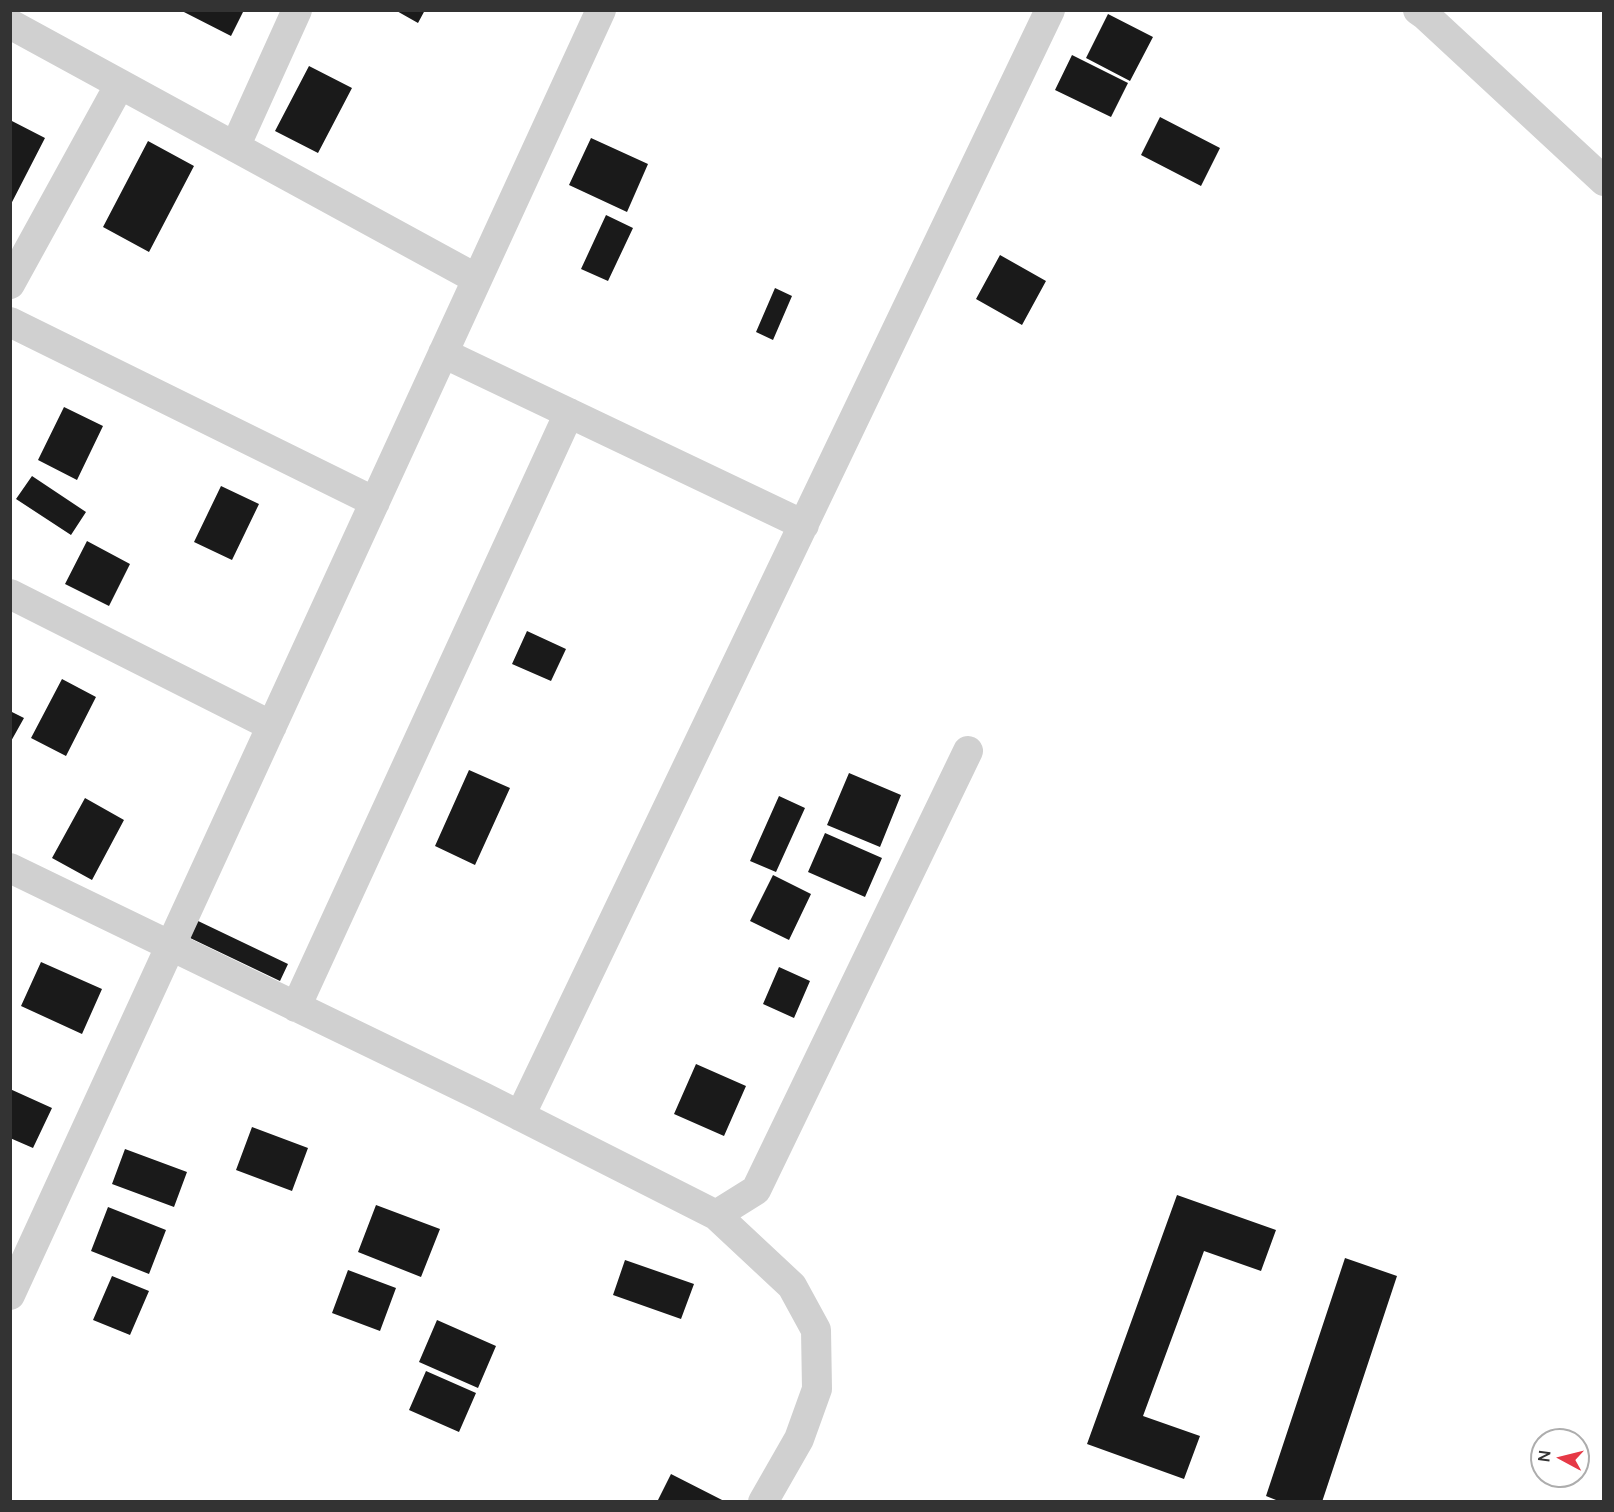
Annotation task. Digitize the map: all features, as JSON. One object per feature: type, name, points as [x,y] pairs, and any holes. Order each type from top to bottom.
[{"type":"street","points":[[235,147],[297,10]]},
{"type":"street","points":[[10,1295],[601,10]]},
{"type":"street","points":[[520,1116],[1050,10]]},
{"type":"street","points":[[1418,10],[1604,182]]},
{"type":"street","points":[[10,24],[477,279]]},
{"type":"street","points":[[10,284],[120,84]]},
{"type":"street","points":[[10,322],[375,502]]},
{"type":"street","points":[[443,353],[804,525]]},
{"type":"street","points":[[296,1006],[569,413]]},
{"type":"street","points":[[10,594],[272,726]]},
{"type":"street","points":[[716,1215],[756,1190],[968,751]]},
{"type":"street","points":[[10,868],[520,1116],[716,1215],[792,1286],[816,1330],[817,1389],[799,1439],[762,1502]]},
{"type":"building","points":[[180,10],[244,10],[231,36]]},
{"type":"building","points":[[395,10],[425,10],[418,23]]},
{"type":"building","points":[[1108,14],[1153,37],[1130,81],[1086,58]]},
{"type":"building","points":[[1072,55],[1128,83],[1111,117],[1055,90]]},
{"type":"building","points":[[309,66],[352,88],[318,153],[275,131]]},
{"type":"building","points":[[1160,117],[1220,148],[1201,186],[1141,155]]},
{"type":"building","points":[[10,120],[45,138],[10,206]]},
{"type":"building","points":[[591,138],[648,164],[627,212],[569,185]]},
{"type":"building","points":[[148,141],[194,166],[149,252],[103,227]]},
{"type":"building","points":[[606,215],[633,228],[608,281],[581,269]]},
{"type":"building","points":[[1000,255],[1046,281],[1022,325],[976,299]]},
{"type":"building","points":[[775,288],[792,296],[773,340],[756,332]]},
{"type":"building","points":[[64,407],[103,426],[77,480],[38,460]]},
{"type":"building","points":[[32,476],[86,512],[71,535],[16,499]]},
{"type":"building","points":[[221,486],[259,504],[232,560],[194,542]]},
{"type":"building","points":[[87,541],[130,564],[109,606],[65,584]]},
{"type":"building","points":[[527,631],[566,649],[551,681],[512,664]]},
{"type":"building","points":[[62,679],[96,697],[66,756],[31,738]]},
{"type":"building","points":[[10,711],[24,718],[10,743]]},
{"type":"building","points":[[469,770],[510,788],[475,865],[435,846]]},
{"type":"building","points":[[849,773],[901,795],[880,847],[827,825]]},
{"type":"building","points":[[779,796],[805,808],[776,872],[750,861]]},
{"type":"building","points":[[85,798],[124,820],[92,880],[52,858]]},
{"type":"building","points":[[825,833],[882,858],[865,897],[808,872]]},
{"type":"building","points":[[773,875],[811,894],[789,940],[750,921]]},
{"type":"building","points":[[196,920],[288,964],[280,981],[188,937]]},
{"type":"building","points":[[41,962],[102,989],[82,1034],[21,1006]]},
{"type":"building","points":[[779,967],[810,981],[794,1018],[763,1004]]},
{"type":"building","points":[[696,1064],[746,1086],[724,1136],[674,1114]]},
{"type":"building","points":[[10,1089],[52,1108],[33,1148],[10,1138]]},
{"type":"building","points":[[252,1127],[308,1148],[292,1191],[236,1170]]},
{"type":"building","points":[[125,1149],[187,1172],[174,1207],[112,1184]]},
{"type":"building","points":[[1177,1195],[1276,1230],[1261,1271],[1204,1251],[1143,1416],[1200,1436],[1184,1479],[1087,1444]]},
{"type":"building","points":[[376,1205],[440,1229],[421,1277],[358,1252]]},
{"type":"building","points":[[108,1207],[166,1230],[149,1274],[91,1251]]},
{"type":"building","points":[[1345,1258],[1397,1276],[1322,1502],[1281,1502],[1266,1496]]},
{"type":"building","points":[[625,1260],[694,1284],[681,1319],[613,1295]]},
{"type":"building","points":[[348,1270],[396,1288],[380,1331],[332,1313]]},
{"type":"building","points":[[112,1276],[149,1291],[130,1335],[93,1320]]},
{"type":"building","points":[[437,1320],[496,1346],[478,1388],[419,1362]]},
{"type":"building","points":[[426,1371],[476,1393],[459,1432],[409,1410]]},
{"type":"building","points":[[671,1474],[726,1502],[657,1502]]}]
